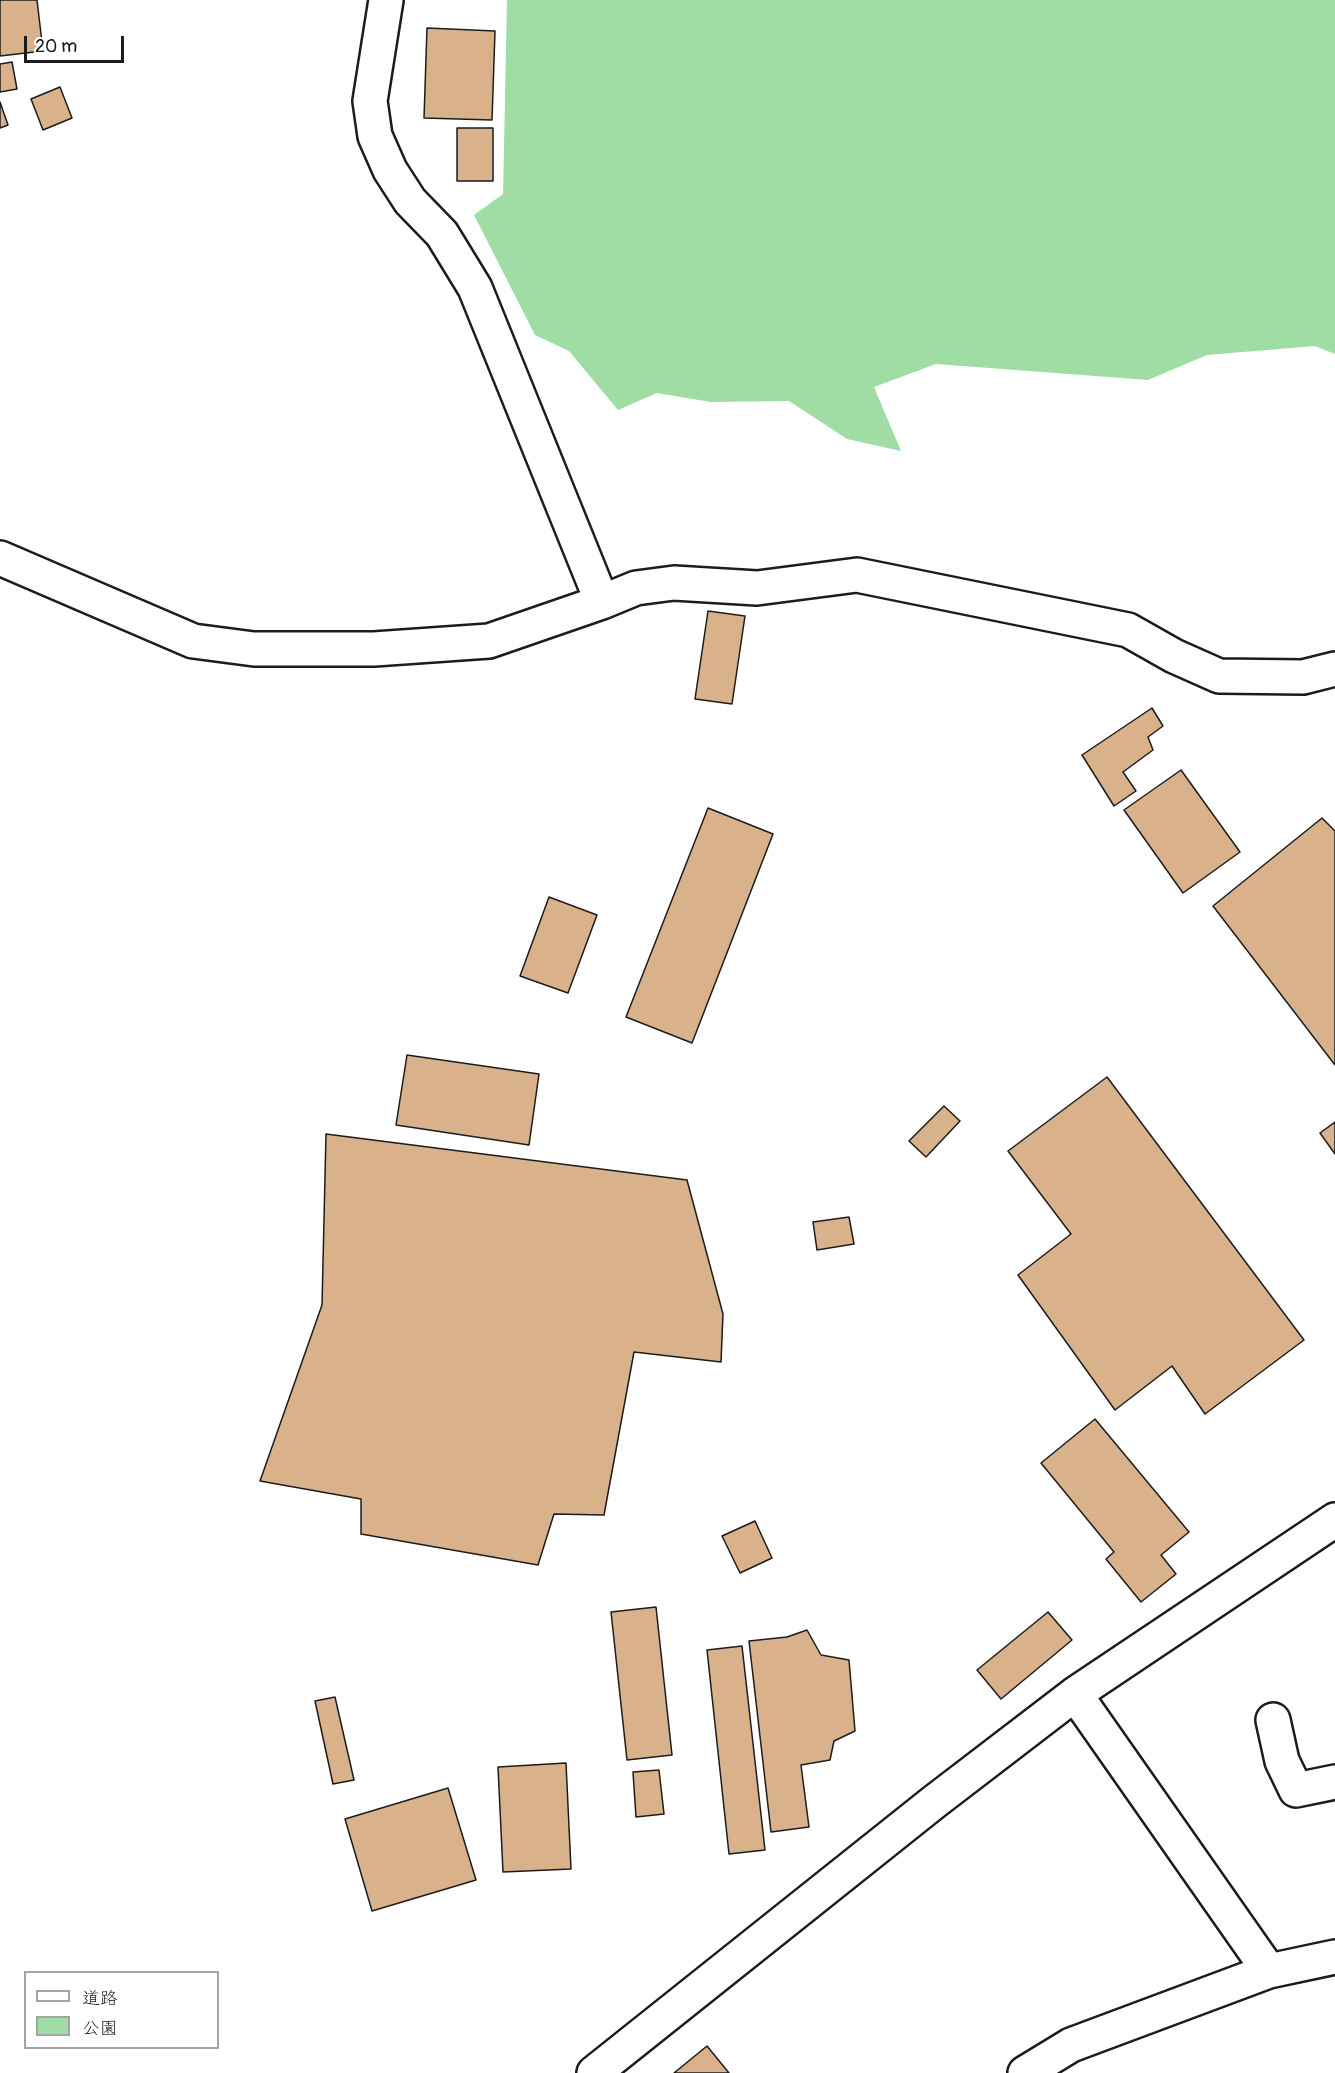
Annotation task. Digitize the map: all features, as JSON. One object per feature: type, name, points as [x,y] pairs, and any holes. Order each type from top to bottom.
[{"type":"street","points":[[386,0],[370,101],[375,136],[390,170],[410,201],[442,234],[475,288],[603,602]]},
{"type":"street","points":[[0,558],[193,641],[254,649],[374,649],[489,641],[603,602],[636,588],[674,583],[757,588],[857,575],[1128,630],[1174,656],[1219,676],[1303,677],[1335,669]]},
{"type":"street","points":[[594,2073],[934,1802],[1075,1694],[1335,1520]]},
{"type":"street","points":[[1075,1694],[1269,1971]]},
{"type":"street","points":[[1273,1720],[1282,1761],[1296,1790],[1335,1782]]},
{"type":"street","points":[[1025,2073],[1071,2045],[1269,1971],[1335,1957]]},
{"type":"green space","points":[[507,0],[1335,0],[1335,354],[1315,346],[1207,355],[1148,380],[936,364],[874,387],[901,451],[847,439],[789,401],[711,402],[657,393],[618,410],[569,351],[535,335],[474,215],[503,194]]},
{"type":"building","points":[[0,0],[37,0],[43,51],[0,56]]},
{"type":"building","points":[[427,28],[495,31],[492,120],[424,118]]},
{"type":"building","points":[[12,62],[17,89],[0,92],[0,64]]},
{"type":"building","points":[[60,87],[72,118],[43,130],[31,99]]},
{"type":"building","points":[[0,102],[8,125],[0,128]]},
{"type":"building","points":[[457,128],[493,128],[493,181],[457,181]]},
{"type":"building","points":[[708,611],[745,616],[732,704],[695,699]]},
{"type":"building","points":[[1152,708],[1163,726],[1148,737],[1153,750],[1123,772],[1136,791],[1114,806],[1082,755]]},
{"type":"building","points":[[1181,770],[1240,852],[1183,893],[1124,810]]},
{"type":"building","points":[[708,808],[773,834],[692,1043],[626,1017]]},
{"type":"building","points":[[1322,818],[1335,831],[1335,1065],[1213,906]]},
{"type":"building","points":[[549,897],[597,915],[568,993],[520,976]]},
{"type":"building","points":[[407,1055],[539,1074],[529,1145],[396,1125]]},
{"type":"building","points":[[1107,1077],[1304,1340],[1205,1414],[1172,1366],[1115,1410],[1018,1275],[1071,1234],[1008,1151]]},
{"type":"building","points":[[944,1106],[960,1121],[926,1157],[909,1141]]},
{"type":"building","points":[[1335,1122],[1335,1154],[1320,1133]]},
{"type":"building","points":[[326,1134],[687,1180],[723,1314],[721,1362],[634,1352],[604,1515],[554,1514],[538,1565],[361,1534],[361,1499],[260,1481],[322,1305]]},
{"type":"building","points":[[849,1217],[854,1244],[817,1250],[813,1222]]},
{"type":"building","points":[[1095,1419],[1189,1532],[1161,1555],[1176,1574],[1141,1602],[1106,1559],[1114,1552],[1041,1463]]},
{"type":"building","points":[[755,1521],[772,1558],[740,1573],[722,1536]]},
{"type":"building","points":[[656,1607],[672,1755],[627,1760],[611,1612]]},
{"type":"building","points":[[1048,1612],[1072,1640],[1001,1699],[977,1670]]},
{"type":"building","points":[[807,1630],[821,1655],[849,1660],[855,1731],[834,1741],[830,1760],[801,1765],[809,1827],[771,1832],[749,1641],[787,1637]]},
{"type":"building","points":[[742,1646],[765,1850],[729,1854],[707,1650]]},
{"type":"building","points":[[335,1697],[354,1780],[333,1784],[315,1701]]},
{"type":"building","points":[[566,1763],[571,1869],[503,1872],[498,1767]]},
{"type":"building","points":[[659,1770],[664,1814],[636,1817],[633,1772]]},
{"type":"building","points":[[448,1788],[476,1880],[372,1911],[345,1819]]},
{"type":"building","points":[[707,2046],[729,2073],[674,2073]]}]
